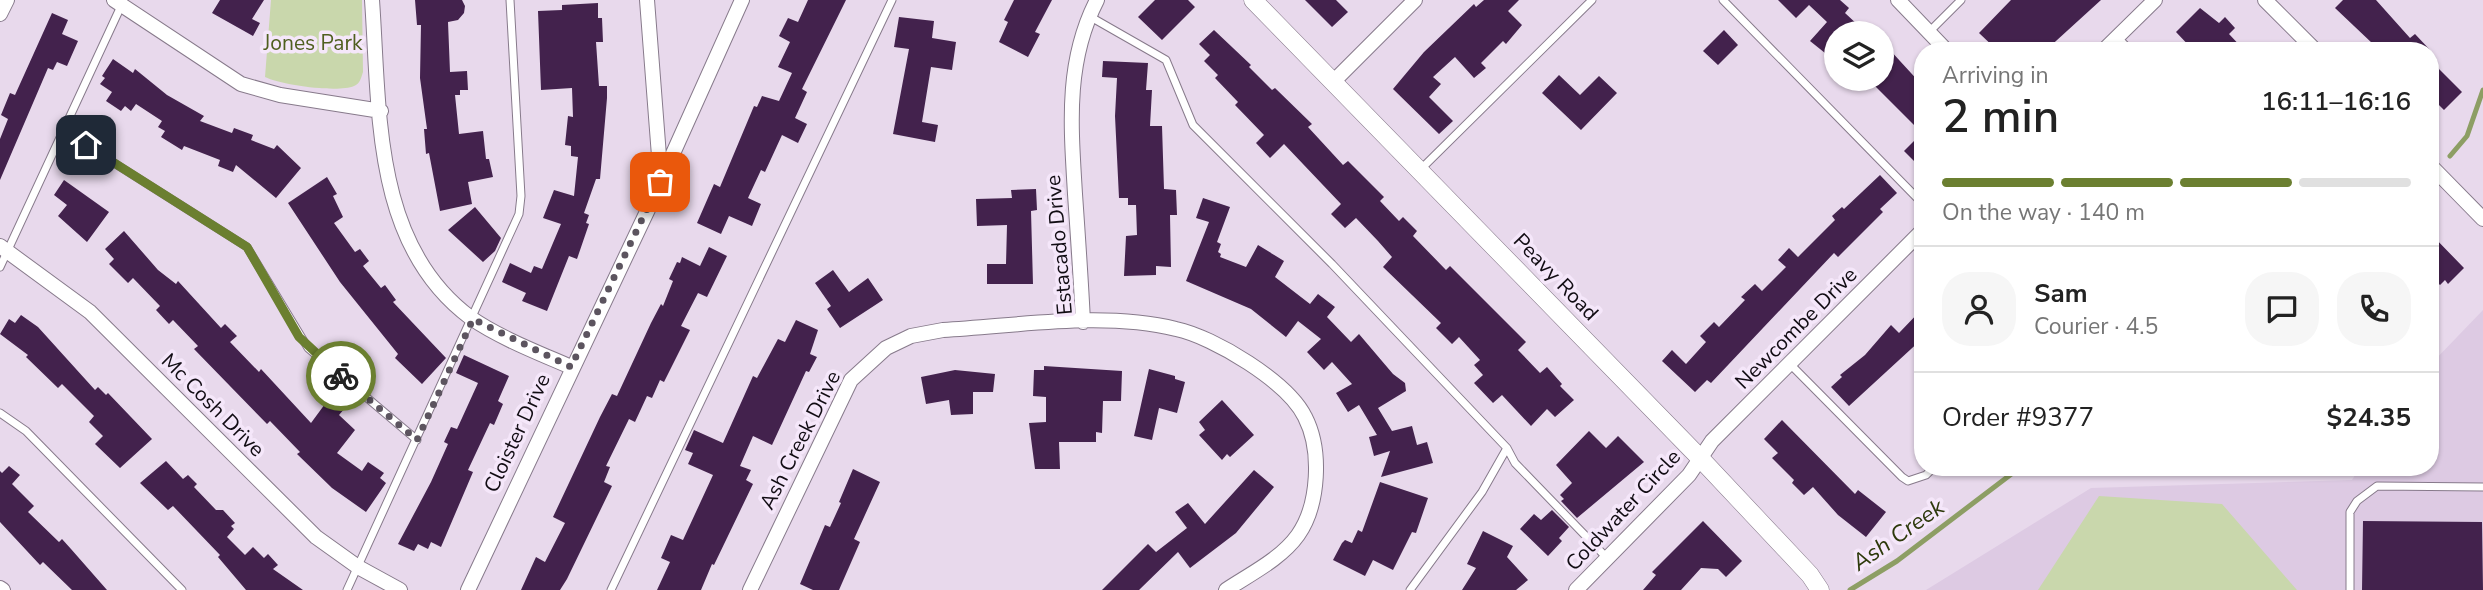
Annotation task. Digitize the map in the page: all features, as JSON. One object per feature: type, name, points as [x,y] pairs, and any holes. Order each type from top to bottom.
[{"type":"street","points":[[0,14],[7,0]]},
{"type":"street","points":[[372,0],[387,180],[395,211],[420,265],[453,303],[473,319],[571,367]]},
{"type":"street","name":"Cloister Drive","points":[[647,0],[660,182]]},
{"type":"street","name":"Cloister Drive","points":[[468,590],[660,182],[742,0]]},
{"type":"street","name":"Estacado Drive","points":[[1097,0],[1075,57],[1071,94],[1083,322],[1138,321],[1179,329],[1231,352],[1281,389],[1305,416],[1315,453],[1311,507],[1298,536],[1276,556],[1226,590]]},
{"type":"street","name":"Peavy Road","points":[[1253,0],[1700,458],[1810,575],[1820,590]]},
{"type":"street","points":[[1333,82],[1415,0]]},
{"type":"street","points":[[1898,0],[1938,42]]},
{"type":"street","points":[[2112,42],[2155,0]]},
{"type":"street","points":[[2265,0],[2306,42]]},
{"type":"street","points":[[120,1],[241,84],[280,95],[381,111]]},
{"type":"street","points":[[2439,174],[2483,219]]},
{"type":"street","name":"Newcombe Drive","points":[[1700,458],[1712,441],[1914,239]]},
{"type":"street","name":"Mc Cosh Drive","points":[[4,248],[90,312],[316,537],[358,567],[400,590]]},
{"type":"street","name":"Ash Creek Drive","points":[[750,590],[839,401],[866,363],[886,348],[911,336],[932,332],[1083,322]]},
{"type":"street","name":"Coldwater Circle","points":[[1576,590],[1689,475],[1700,458]]},
{"type":"lane","points":[[347,590],[507,246],[519,214],[521,196],[510,0]]},
{"type":"lane","points":[[611,590],[892,0]]},
{"type":"lane","points":[[1420,170],[1592,0]]},
{"type":"lane","points":[[1723,0],[1914,195]]},
{"type":"lane","points":[[1929,32],[1961,0]]},
{"type":"lane","points":[[0,267],[4,248],[65,132],[120,1]]},
{"type":"lane","points":[[1089,16],[1166,60],[1193,125],[1332,264],[1507,448],[1515,463],[1607,558]]},
{"type":"lane","points":[[2117,37],[2122,42]]},
{"type":"lane","points":[[65,132],[247,247],[308,348],[417,440]]},
{"type":"lane","points":[[1789,364],[1902,477],[1908,481],[1922,476]]},
{"type":"lane","points":[[0,414],[26,431],[182,590]]},
{"type":"lane","points":[[1410,590],[1482,492],[1507,448]]},
{"type":"lane","points":[[2350,590],[2350,512],[2357,501],[2377,486],[2483,487]]},
{"type":"shaded area","points":[[2483,310],[2483,590],[1926,590],[2091,488],[2352,480],[2354,476],[2439,476],[2439,356]]},
{"type":"green space","name":"Jones Park","points":[[271,0],[362,0],[363,72],[358,84],[336,89],[283,83],[265,77]]},
{"type":"green space","points":[[2099,496],[2222,504],[2297,590],[2038,590]]},
{"type":"building","points":[[220,0],[264,0],[252,19],[260,23],[253,36],[212,13]]},
{"type":"building","points":[[415,0],[462,0],[465,6],[464,13],[458,20],[448,22],[450,72],[467,71],[468,90],[460,90],[460,95],[455,95],[459,134],[483,131],[486,159],[489,159],[493,177],[468,182],[472,204],[440,211],[429,153],[426,154],[424,129],[427,129],[420,78],[421,25],[417,25]]},
{"type":"building","points":[[808,0],[846,0],[802,89],[807,92],[795,118],[807,124],[798,143],[782,135],[765,172],[761,170],[748,198],[761,204],[752,226],[729,216],[721,234],[697,223],[714,184],[720,187],[754,106],[757,107],[762,96],[779,101],[792,73],[778,67],[790,42],[779,36],[788,18],[798,22]]},
{"type":"building","points":[[1014,0],[1052,0],[1035,32],[1040,34],[1028,57],[999,42],[1008,22],[1004,20]]},
{"type":"building","points":[[1155,0],[1188,0],[1195,7],[1162,40],[1138,17]]},
{"type":"building","points":[[1305,0],[1336,0],[1348,12],[1332,27]]},
{"type":"building","points":[[1484,0],[1519,0],[1508,11],[1522,25],[1506,44],[1503,41],[1481,63],[1486,68],[1474,78],[1455,57],[1433,77],[1441,84],[1429,97],[1453,121],[1439,134],[1393,89],[1424,52],[1474,4],[1476,7]]},
{"type":"building","points":[[1778,0],[1840,0],[1849,8],[1845,13],[1854,21],[1826,21],[1809,5],[1796,18]]},
{"type":"building","points":[[2011,0],[2101,0],[2055,42],[1988,42],[1979,33]]},
{"type":"building","points":[[2343,0],[2376,0],[2410,38],[2415,34],[2423,42],[2371,42],[2335,8]]},
{"type":"building","points":[[598,3],[603,42],[596,42],[599,86],[607,86],[600,179],[596,179],[584,213],[589,215],[586,223],[589,224],[577,259],[569,256],[547,311],[522,301],[526,293],[502,282],[510,263],[531,273],[534,266],[542,269],[561,224],[543,218],[554,190],[574,196],[578,157],[571,156],[571,146],[565,145],[568,116],[573,117],[572,88],[541,90],[538,11],[562,10],[562,5]]},
{"type":"building","points":[[2200,8],[2219,23],[2225,17],[2235,28],[2229,34],[2237,42],[2185,42],[2176,32]]},
{"type":"building","points":[[52,13],[68,20],[62,34],[78,41],[67,66],[57,62],[53,70],[48,68],[0,180],[0,139],[8,119],[1,115],[10,93],[15,95]]},
{"type":"building","points":[[899,17],[934,21],[932,38],[956,42],[952,70],[931,67],[922,122],[938,125],[935,142],[893,134],[909,49],[894,47]]},
{"type":"building","points":[[1824,25],[1824,52],[1810,41]]},
{"type":"building","points":[[1214,30],[1251,65],[1249,67],[1272,90],[1275,88],[1312,124],[1308,127],[1343,165],[1348,161],[1384,197],[1380,201],[1399,221],[1403,217],[1417,231],[1413,236],[1446,270],[1450,266],[1526,342],[1518,350],[1540,373],[1547,367],[1574,400],[1555,417],[1547,409],[1531,426],[1502,395],[1493,403],[1474,383],[1483,375],[1474,365],[1480,360],[1459,337],[1452,344],[1436,328],[1441,323],[1383,267],[1392,257],[1378,241],[1356,218],[1345,228],[1331,214],[1341,204],[1284,144],[1270,158],[1256,143],[1264,135],[1235,105],[1238,102],[1215,78],[1218,75],[1204,61],[1210,55],[1199,44]]},
{"type":"building","points":[[1724,30],[1738,45],[1718,65],[1703,51]]},
{"type":"building","points":[[1894,54],[1914,76],[1914,125],[1880,91],[1894,91]]},
{"type":"building","points":[[113,59],[133,73],[135,69],[167,95],[204,116],[200,121],[232,133],[234,128],[253,135],[251,140],[274,149],[277,145],[301,168],[276,198],[236,165],[233,172],[218,166],[220,160],[184,146],[182,150],[161,137],[165,131],[158,127],[162,121],[136,104],[131,111],[125,106],[121,111],[106,101],[112,92],[100,84]]},
{"type":"building","points":[[1103,61],[1148,63],[1146,90],[1152,90],[1150,126],[1162,126],[1164,189],[1176,190],[1177,215],[1170,215],[1171,267],[1156,266],[1156,275],[1124,276],[1126,236],[1137,235],[1136,205],[1128,205],[1128,198],[1119,198],[1115,116],[1117,78],[1102,77]]},
{"type":"building","points":[[2439,69],[2462,92],[2444,110],[2439,105]]},
{"type":"building","points":[[1559,75],[1580,95],[1599,76],[1617,93],[1581,130],[1542,93]]},
{"type":"building","points":[[1914,141],[1914,161],[1904,151]]},
{"type":"building","points":[[1880,175],[1897,193],[1880,209],[1883,212],[1838,257],[1834,253],[1711,383],[1707,380],[1695,392],[1662,361],[1672,350],[1686,364],[1706,342],[1700,336],[1714,322],[1719,327],[1745,300],[1741,297],[1755,284],[1762,291],[1786,267],[1778,260],[1789,248],[1798,257],[1835,220],[1832,216],[1842,207],[1844,209]]},
{"type":"building","points":[[327,177],[337,194],[333,196],[343,217],[334,223],[355,252],[360,249],[369,261],[363,266],[381,288],[385,285],[396,300],[393,302],[446,358],[422,384],[395,358],[398,354],[340,282],[288,203]]},
{"type":"building","points":[[64,180],[109,212],[87,242],[58,216],[67,205],[54,195]]},
{"type":"building","points":[[1036,189],[1037,210],[1031,211],[1033,284],[987,284],[987,264],[1006,264],[1007,225],[977,226],[976,199],[1012,198],[1011,190]]},
{"type":"building","points":[[1203,198],[1230,207],[1217,242],[1221,244],[1218,252],[1220,257],[1246,267],[1258,245],[1284,261],[1275,277],[1310,304],[1318,294],[1335,307],[1327,317],[1351,342],[1359,334],[1393,374],[1405,383],[1406,391],[1378,408],[1392,431],[1412,426],[1417,445],[1427,442],[1433,463],[1381,477],[1390,451],[1374,456],[1369,437],[1377,435],[1359,405],[1348,412],[1336,393],[1352,384],[1332,362],[1324,370],[1307,352],[1321,339],[1298,321],[1286,337],[1251,309],[1186,281],[1209,222],[1196,218]]},
{"type":"building","points":[[475,207],[501,238],[495,251],[483,262],[448,230]]},
{"type":"building","points":[[124,231],[158,270],[176,284],[178,281],[221,328],[225,324],[237,336],[230,342],[259,372],[261,369],[311,423],[336,389],[351,401],[339,415],[355,430],[337,453],[362,471],[368,462],[384,473],[380,478],[386,483],[366,512],[332,488],[297,454],[300,452],[270,421],[267,424],[194,349],[198,346],[173,320],[169,324],[156,310],[160,306],[133,278],[128,283],[109,264],[114,259],[105,249]]},
{"type":"building","points":[[2439,242],[2464,268],[2448,284],[2445,280],[2440,285]]},
{"type":"building","points":[[709,247],[727,256],[707,297],[698,293],[681,326],[690,330],[664,382],[660,380],[652,398],[647,396],[635,422],[629,419],[606,466],[610,467],[604,482],[612,486],[567,579],[560,590],[521,590],[536,557],[545,562],[565,523],[553,517],[600,417],[612,394],[617,396],[651,323],[661,304],[663,306],[673,281],[669,279],[677,262],[680,263],[682,257],[700,266]]},
{"type":"building","points":[[833,270],[849,292],[868,278],[883,300],[840,328],[827,309],[831,306],[815,283]]},
{"type":"building","points":[[21,315],[38,327],[95,390],[98,387],[106,395],[108,393],[152,439],[120,468],[95,444],[103,436],[89,422],[94,416],[62,384],[58,388],[26,357],[28,355],[0,334],[9,319],[15,323]]},
{"type":"building","points":[[1914,317],[1914,346],[1849,406],[1831,387],[1842,377],[1840,375],[1865,355],[1891,325],[1899,333]]},
{"type":"building","points":[[796,320],[818,330],[810,354],[817,357],[809,372],[806,371],[772,445],[753,436],[740,466],[751,470],[746,480],[753,484],[714,565],[712,564],[701,590],[657,590],[670,562],[661,558],[671,535],[683,540],[713,475],[688,464],[693,453],[685,450],[694,430],[723,443],[753,376],[757,378],[778,339],[785,342]]},
{"type":"building","points":[[464,355],[509,376],[498,401],[503,404],[494,425],[490,423],[468,470],[473,472],[441,547],[431,542],[428,549],[418,544],[414,551],[398,544],[431,482],[448,444],[444,442],[451,427],[457,429],[478,383],[456,373]]},
{"type":"building","points":[[1044,366],[1122,371],[1121,401],[1103,401],[1102,433],[1096,432],[1096,442],[1059,442],[1060,469],[1035,469],[1029,423],[1046,422],[1046,397],[1033,396],[1034,370],[1044,370]]},
{"type":"building","points":[[1149,369],[1175,376],[1175,379],[1185,382],[1177,413],[1159,408],[1152,440],[1134,436]]},
{"type":"building","points":[[955,370],[995,374],[993,392],[973,392],[973,414],[951,415],[949,400],[926,404],[921,377]]},
{"type":"building","points":[[1222,400],[1254,435],[1230,457],[1227,454],[1222,460],[1199,435],[1205,430],[1199,422]]},
{"type":"building","points":[[1782,420],[1855,494],[1858,490],[1886,512],[1866,537],[1838,515],[1813,487],[1804,495],[1792,483],[1794,480],[1772,458],[1778,453],[1764,439]]},
{"type":"building","points":[[1589,431],[1606,448],[1618,436],[1644,462],[1577,518],[1561,501],[1564,499],[1560,495],[1572,483],[1556,465]]},
{"type":"building","points":[[166,461],[183,479],[188,475],[197,484],[194,487],[216,510],[223,510],[235,523],[231,526],[234,529],[227,537],[245,555],[253,547],[264,558],[268,554],[278,565],[273,569],[303,590],[246,590],[218,557],[220,555],[173,506],[168,510],[140,483]]},
{"type":"building","points":[[9,466],[20,475],[12,484],[34,506],[28,512],[59,542],[62,539],[107,590],[72,590],[43,562],[40,565],[0,522],[0,471],[2,473]]},
{"type":"building","points":[[853,469],[880,482],[854,539],[860,542],[839,590],[813,590],[800,584],[825,525],[830,527]]},
{"type":"building","points":[[1254,470],[1274,487],[1236,533],[1190,568],[1178,552],[1139,590],[1102,590],[1148,544],[1156,552],[1187,528],[1175,512],[1188,503],[1205,524]]},
{"type":"building","points":[[1380,482],[1428,498],[1416,533],[1412,532],[1393,570],[1373,560],[1365,576],[1333,560],[1345,540],[1352,543],[1358,530],[1362,532]]},
{"type":"building","points":[[1552,510],[1569,527],[1559,538],[1562,541],[1548,556],[1520,529],[1534,514],[1541,520]]},
{"type":"building","points":[[1703,521],[1742,561],[1726,577],[1718,569],[1701,568],[1681,590],[1643,590],[1656,575],[1652,572]]},
{"type":"building","points":[[2363,521],[2482,522],[2483,590],[2362,590]]},
{"type":"building","points":[[1483,531],[1513,546],[1507,557],[1528,580],[1516,590],[1462,590],[1476,568],[1467,564]]},
{"type":"waterway","points":[[2450,156],[2467,136],[2483,90]]},
{"type":"waterway","name":"Ash Creek","points":[[1850,590],[1897,561],[2009,476]]},
{"type":"way so far","points":[[341,376],[417,440],[473,319],[571,367],[660,182]]},
{"type":"route","points":[[86,145],[234,236],[247,247],[260,265],[299,337],[341,376]]}]
